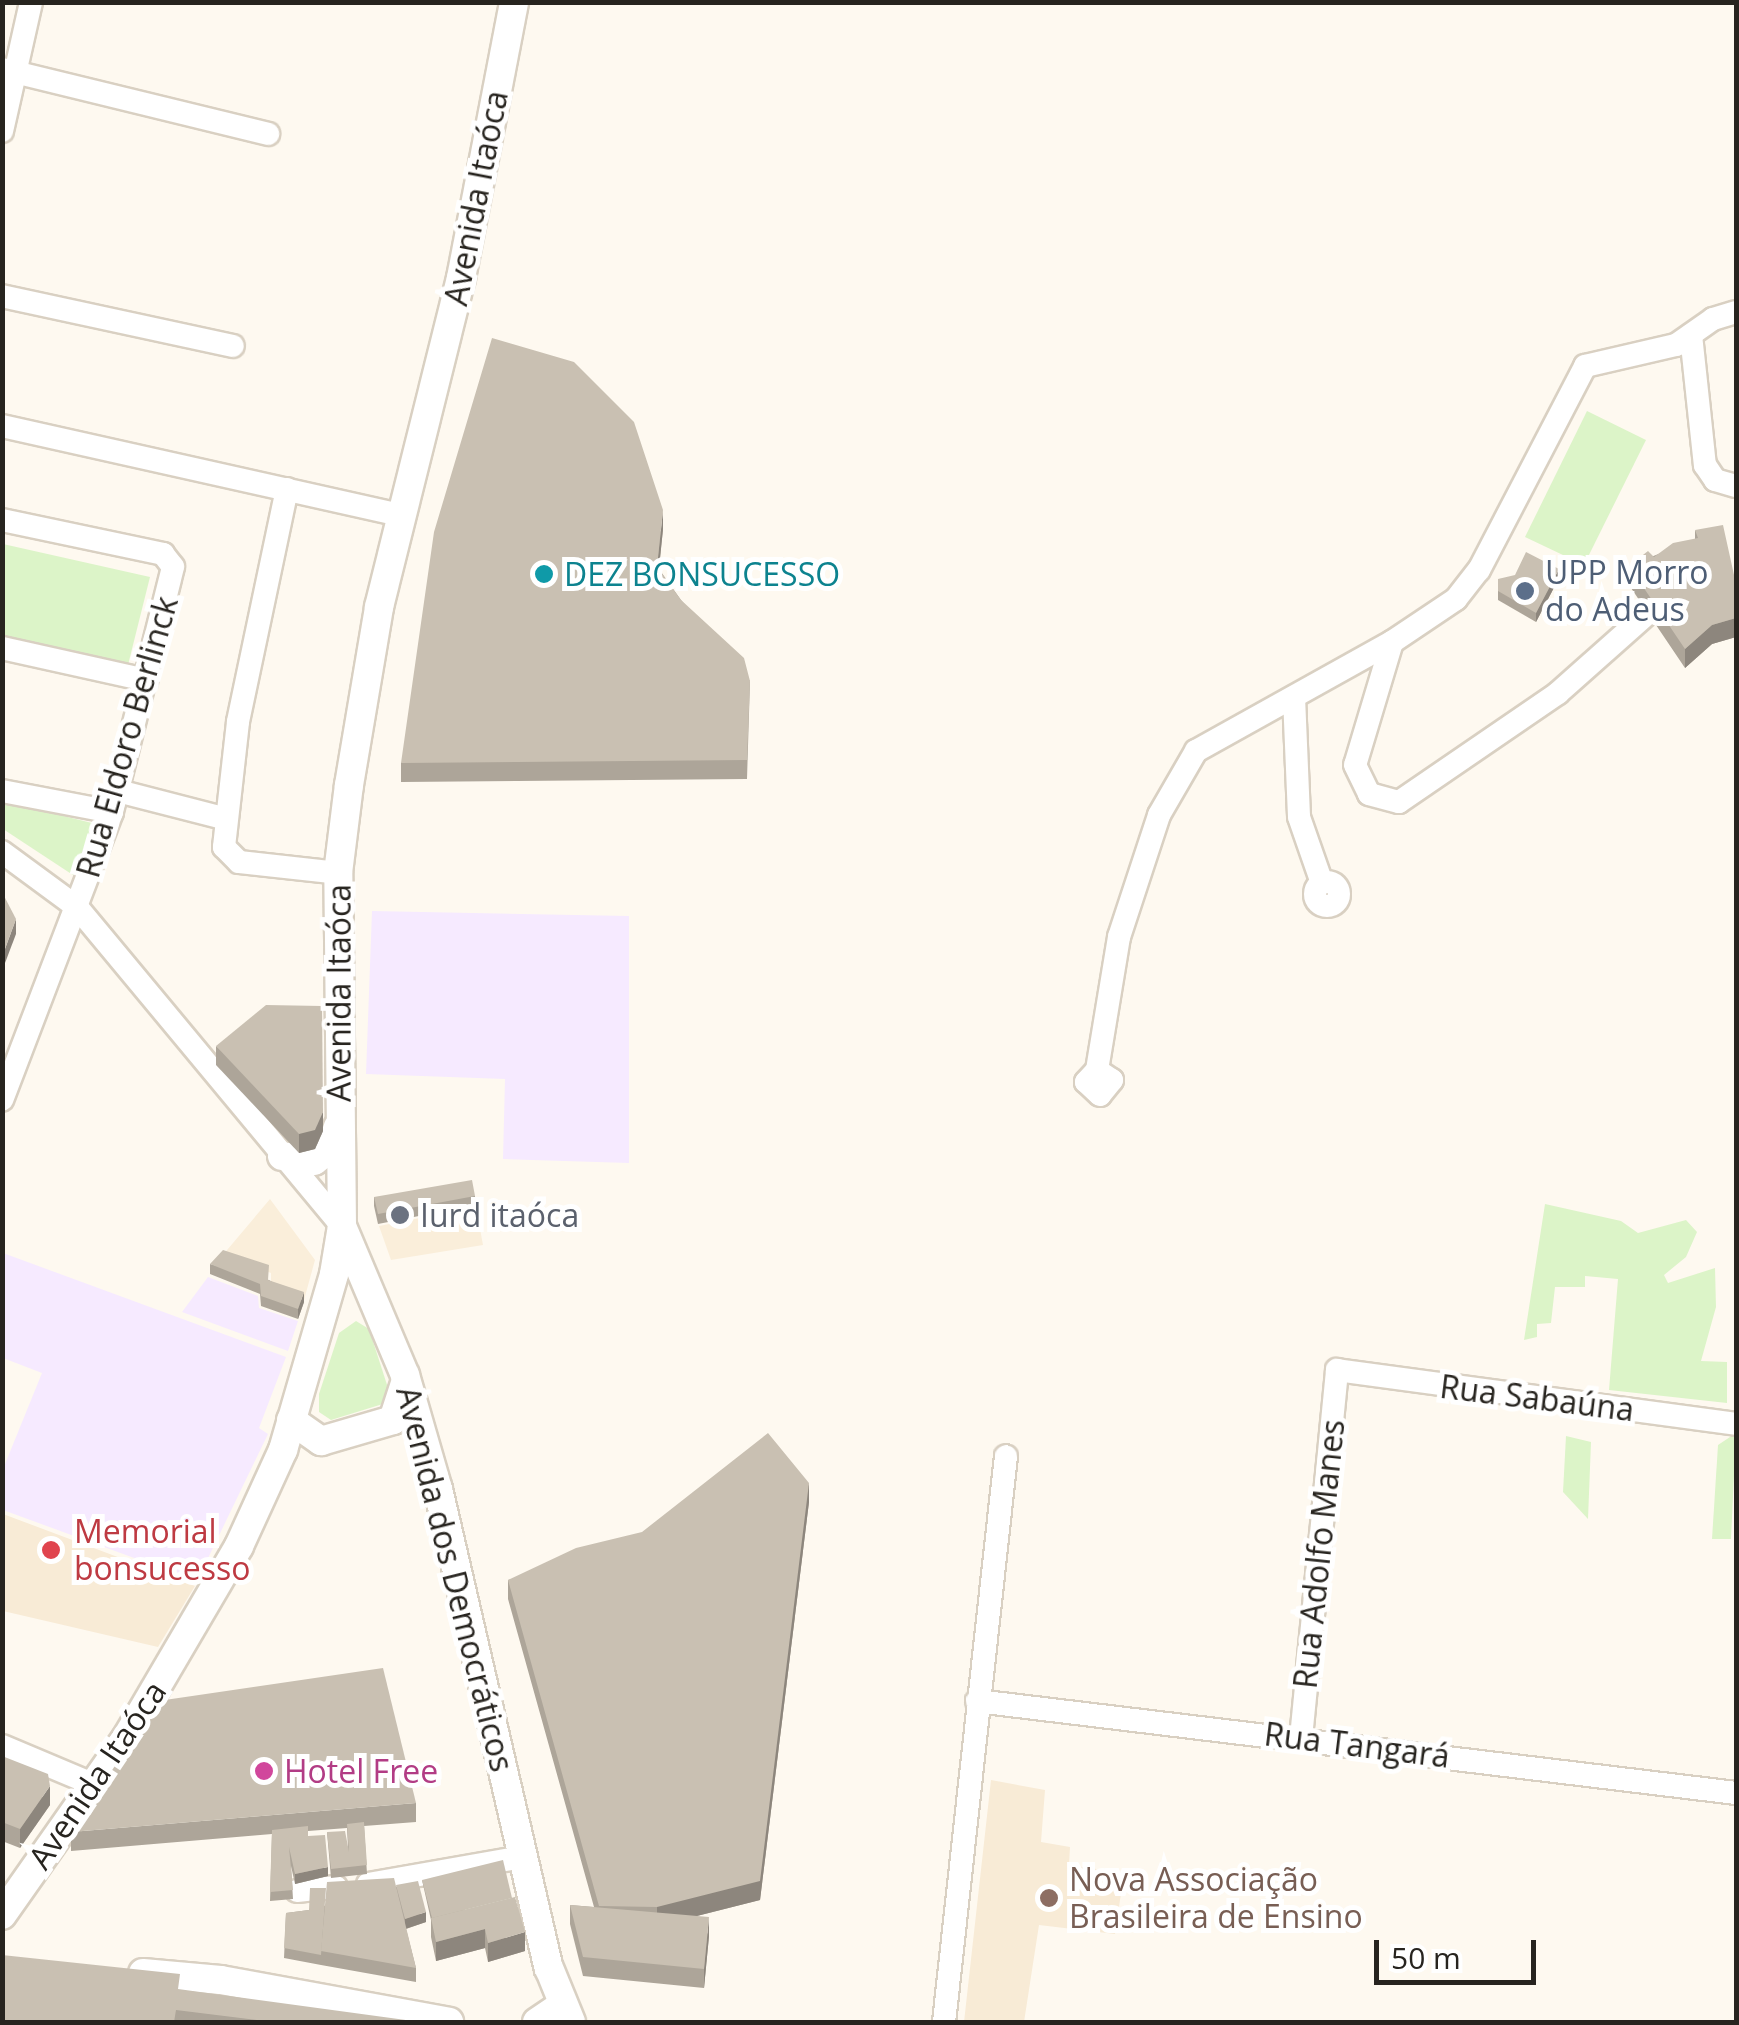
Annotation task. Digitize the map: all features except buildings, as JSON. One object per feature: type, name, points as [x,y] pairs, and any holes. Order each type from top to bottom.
[{"type":"main road","name":"Avenida Itaóca","points":[[2,1915],[95,1785],[237,1552],[292,1420],[342,1226],[338,874],[361,698],[401,515],[461,278],[514,2]]},
{"type":"main road","points":[[282,1156],[314,1162],[331,1147],[339,1126]]},
{"type":"main road","name":"Avenida dos Democráticos","points":[[342,1226],[406,1375],[522,1856],[566,2014]]},
{"type":"main road","points":[[292,1420],[321,1441],[393,1420],[403,1404],[406,1375]]},
{"type":"main road","points":[[122,1971],[221,1980],[449,2022]]},
{"type":"main road","points":[[538,2022],[566,2014]]},
{"type":"street","points":[[2,132],[8,70],[31,2]]},
{"type":"street","points":[[8,70],[268,134]]},
{"type":"street","points":[[2,296],[233,346]]},
{"type":"street","points":[[1097,1070],[1111,968],[1130,894],[1184,769],[1201,746],[1392,642],[1470,584],[1585,366],[1676,345],[1736,312]]},
{"type":"street","points":[[1691,335],[1705,465],[1715,480],[1736,486]]},
{"type":"street","points":[[2,426],[401,515]]},
{"type":"street","points":[[287,488],[223,818],[224,848],[233,859],[338,874]]},
{"type":"street","name":"Rua Eldoro Berlinck","points":[[2,520],[170,558],[173,574],[115,801],[2,1100]]},
{"type":"street","points":[[1392,642],[1355,765],[1361,786],[1384,802],[1399,802],[1544,703],[1648,613]]},
{"type":"street","points":[[2,648],[146,680]]},
{"type":"street","points":[[1294,698],[1299,817],[1322,882]]},
{"type":"street","points":[[2,790],[115,801],[223,818]]},
{"type":"street","name":"Avenida dos Democráticos","points":[[2,852],[77,907],[342,1226]]},
{"type":"street","name":"Rua Sabaúna","points":[[1337,1370],[1736,1424]]},
{"type":"street","name":"Rua Adolfo Manes","points":[[1301,1738],[1337,1370]]},
{"type":"street","points":[[944,2022],[1006,1456]]},
{"type":"street","name":"Rua Tangará","points":[[977,1701],[1736,1792]]},
{"type":"street","points":[[2,1746],[95,1785]]},
{"type":"street","points":[[296,1891],[406,1880],[522,1856]]},
{"type":"shaded area","points":[[372,911],[629,916],[629,1163],[503,1159],[505,1079],[366,1074]]},
{"type":"shaded area","points":[[270,1199],[315,1260],[304,1300],[271,1287],[271,1273],[222,1256]]},
{"type":"shaded area","points":[[476,1207],[483,1245],[391,1260],[379,1226]]},
{"type":"shaded area","points":[[3,1253],[286,1357],[259,1428],[268,1434],[197,1581],[3,1510],[3,1469],[42,1373],[3,1358]]},
{"type":"shaded area","points":[[208,1277],[258,1296],[259,1308],[298,1321],[288,1351],[182,1312]]},
{"type":"shaded area","name":"Memorial bonsucesso","points":[[2,1514],[195,1586],[158,1647],[3,1611]]},
{"type":"shaded area","name":"Nova Associação Brasileira de Ensino","points":[[991,1780],[1045,1790],[1041,1842],[1070,1847],[1069,1865],[1124,1873],[1115,1934],[1039,1925],[1024,2022],[964,2022]]},
{"type":"green space","points":[[1587,411],[1646,440],[1584,565],[1525,537]]},
{"type":"green space","points":[[3,544],[150,577],[128,665],[3,641]]},
{"type":"green space","points":[[3,801],[96,824],[79,879],[3,829]]},
{"type":"green space","points":[[1545,1204],[1621,1221],[1638,1233],[1686,1220],[1697,1232],[1686,1257],[1664,1275],[1668,1283],[1715,1268],[1716,1307],[1701,1361],[1727,1362],[1727,1403],[1609,1390],[1618,1279],[1585,1276],[1585,1287],[1555,1287],[1551,1323],[1537,1324],[1537,1337],[1524,1340]]},
{"type":"green space","points":[[356,1321],[369,1329],[389,1391],[386,1403],[331,1420],[319,1412],[319,1394],[339,1333]]},
{"type":"green space","points":[[1736,1433],[1731,1539],[1712,1539],[1718,1445]]},
{"type":"green space","points":[[1566,1436],[1591,1442],[1588,1519],[1563,1492]]},
{"type":"place","name":"DEZ BONSUCESSO","points":[[544,574]]},
{"type":"place","name":"UPP Morro do Adeus","points":[[1525,591]]},
{"type":"place","name":"Iurd itaóca","points":[[400,1215]]},
{"type":"place","name":"Memorial bonsucesso","points":[[51,1550]]},
{"type":"place","name":"Hotel Free","points":[[264,1771]]},
{"type":"place","name":"Nova Associação Brasileira de Ensino","points":[[1049,1898]]}]
